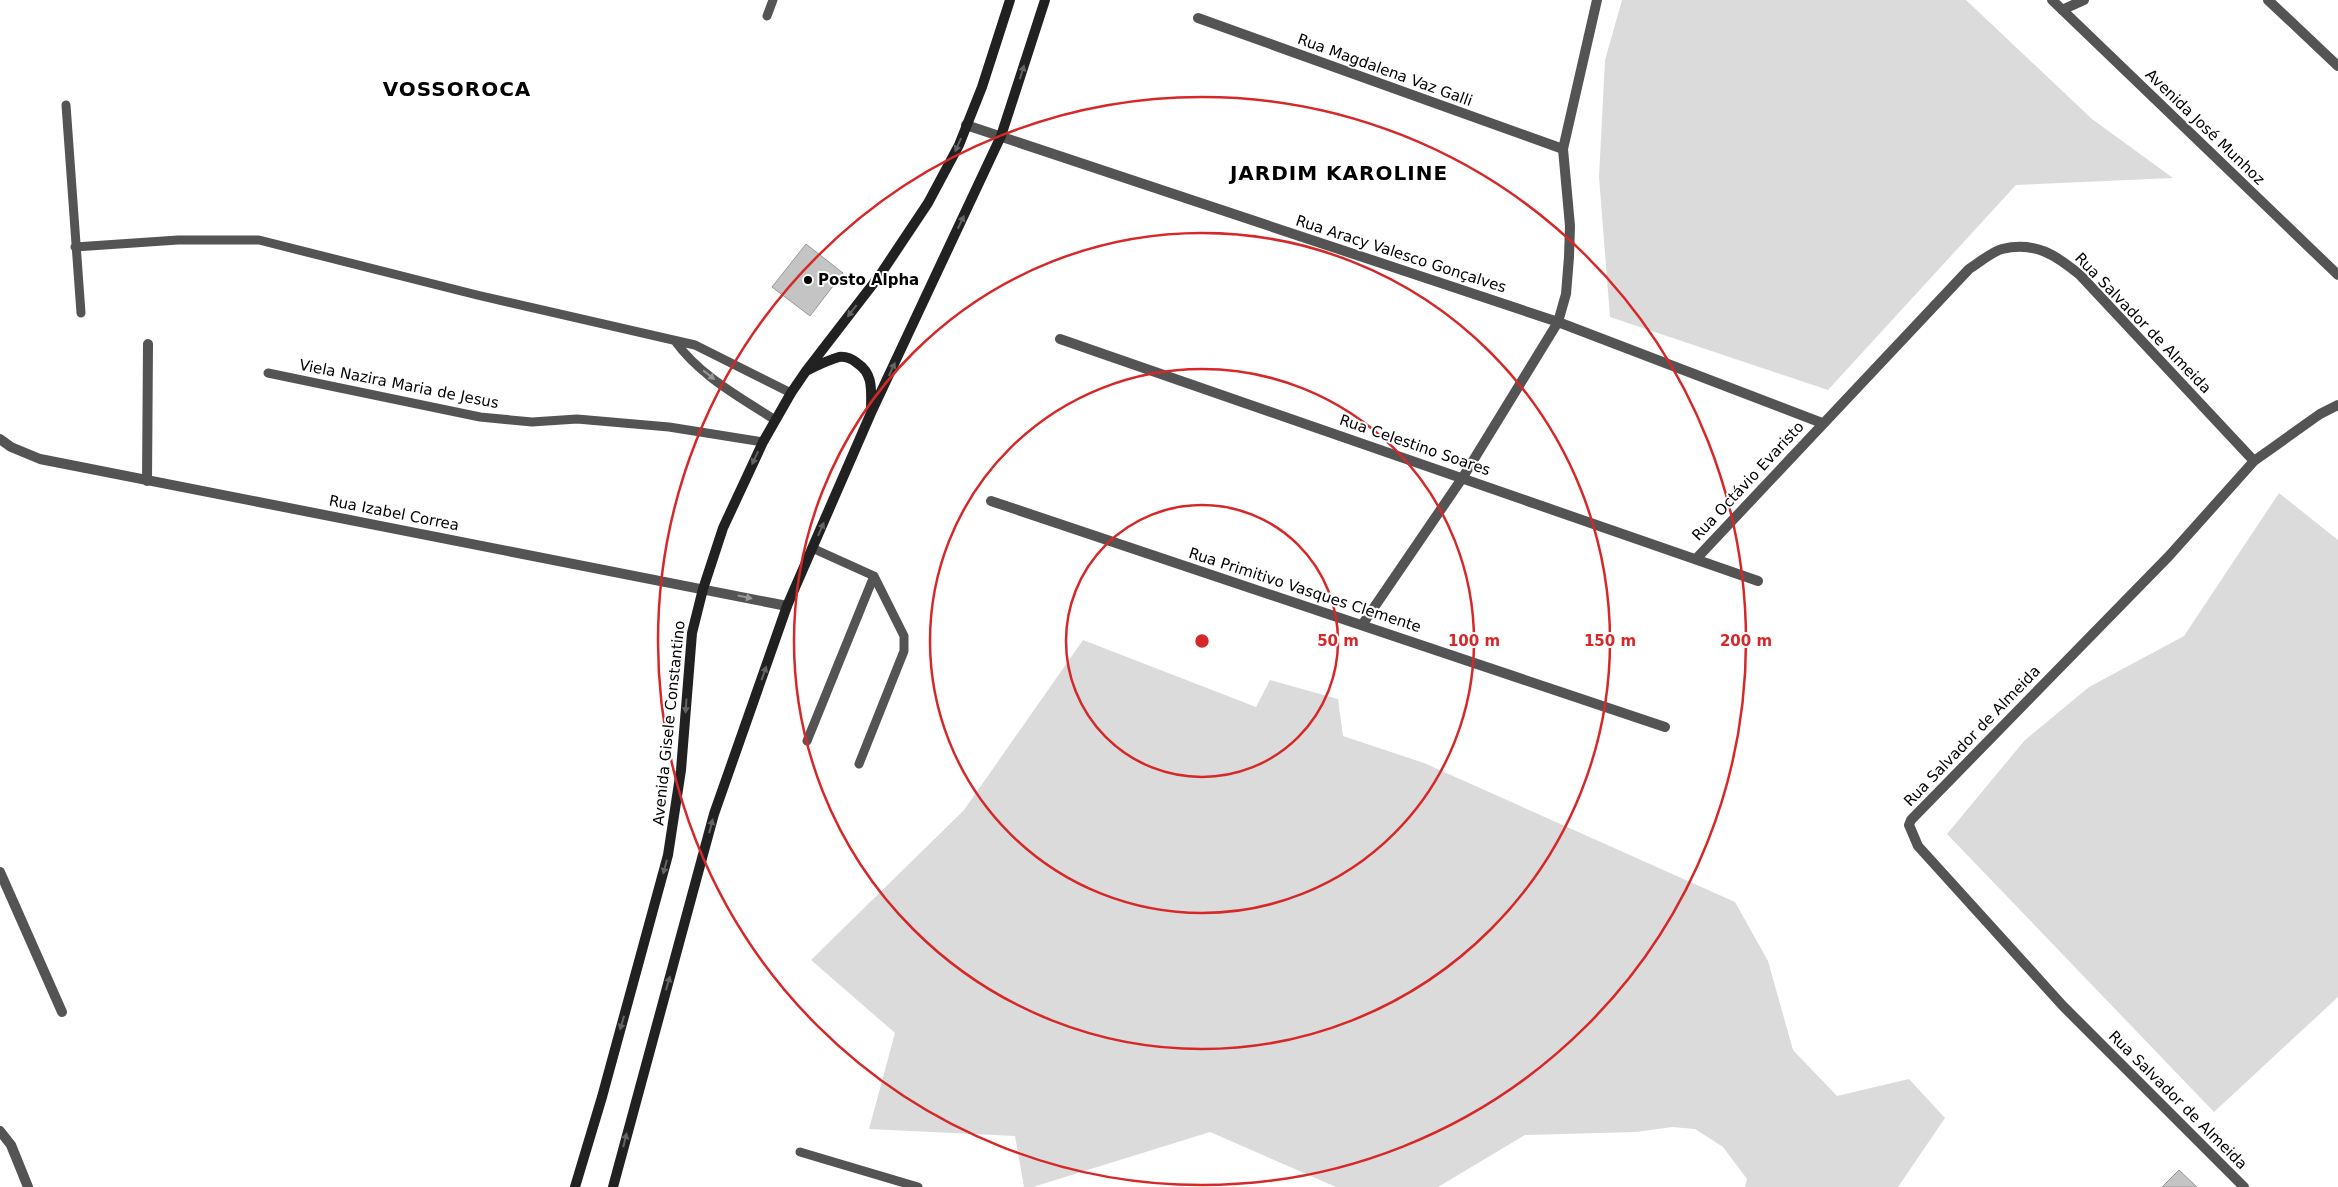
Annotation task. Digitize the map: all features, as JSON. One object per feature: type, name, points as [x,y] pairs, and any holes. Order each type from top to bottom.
[{"type":"main road","name":"Avenida Gisele Constantino","points":[[575,1187],[602,1097],[668,855],[681,770],[692,633],[703,589],[723,528],[762,442],[791,393],[880,275],[928,203],[966,125],[982,87],[1010,0]]},
{"type":"main road","points":[[613,1187],[714,814],[787,606],[872,413],[1001,136],[1045,0]]},
{"type":"main road","points":[[806,371],[839,357],[850,358],[864,368],[871,380],[872,413]]},
{"type":"street","points":[[1362,625],[1464,478],[1558,322],[1566,294],[1570,226],[1563,149],[1597,0]]},
{"type":"street","name":"Avenida José Munhoz","points":[[2052,0],[2338,275]]},
{"type":"street","points":[[2062,10],[2084,0]]},
{"type":"street","points":[[2268,0],[2338,66]]},
{"type":"street","name":"Rua Magdalena Vaz Galli","points":[[1198,18],[1563,149]]},
{"type":"street","name":"Rua Aracy Valesco Gonçalves","points":[[966,125],[1558,322],[1822,423]]},
{"type":"street","name":"Rua Salvador de Almeida","points":[[1822,423],[1969,268],[2001,249],[2029,246],[2058,256],[2080,275],[2254,461]]},
{"type":"street","name":"Rua Celestino Soares","points":[[1060,339],[1758,581]]},
{"type":"street","points":[[146,481],[148,344]]},
{"type":"street","name":"Rua Salvador de Almeida","points":[[2244,1187],[2063,1006],[1918,846],[1908,825],[2169,556],[2254,461],[2320,414],[2338,404]]},
{"type":"street","name":"Rua Octávio Evaristo","points":[[1696,559],[1822,423]]},
{"type":"street","name":"Rua Izabel Correa","points":[[0,439],[10,447],[40,460],[787,606]]},
{"type":"street","name":"Rua Primitivo Vasques Clemente","points":[[991,501],[1665,727]]},
{"type":"street","points":[[0,872],[62,1012]]},
{"type":"street","points":[[0,1131],[11,1145],[28,1187]]},
{"type":"lane","points":[[767,16],[773,0]]},
{"type":"lane","points":[[66,105],[81,314]]},
{"type":"lane","points":[[75,247],[178,240],[259,240],[477,295],[695,345],[791,393]]},
{"type":"lane","points":[[675,341],[688,358],[714,380],[775,420]]},
{"type":"lane","name":"Viela Nazira Maria de Jesus","points":[[268,373],[480,417],[532,422],[577,419],[660,426],[762,442]]},
{"type":"lane","points":[[812,548],[874,576],[904,636],[904,651],[860,764]]},
{"type":"lane","points":[[806,741],[874,576]]},
{"type":"lane","points":[[800,1152],[918,1187]]},
{"type":"shaded area","points":[[1622,0],[1966,0],[2092,119],[2173,178],[2016,185],[1828,390],[1610,317],[1599,177],[1605,60]]},
{"type":"shaded area","points":[[2279,493],[2338,540],[2338,997],[2214,1112],[1947,834],[2025,740],[2089,687],[2184,636]]},
{"type":"shaded area","points":[[1083,640],[1256,707],[1270,680],[1338,699],[1343,736],[1424,763],[1735,902],[1768,961],[1793,1050],[1837,1096],[1909,1079],[1945,1118],[1898,1187],[1745,1187],[1747,1179],[1723,1147],[1695,1129],[1672,1127],[1636,1132],[1525,1135],[1438,1187],[1336,1187],[1210,1132],[1033,1187],[1024,1187],[1015,1136],[869,1129],[895,1033],[811,960],[964,810]]},
{"type":"building","name":"Posto Alpha","points":[[806,244],[843,273],[810,316],[772,287]]},
{"type":"building","points":[[2179,1170],[2197,1187],[2162,1187]]},
{"type":"place","name":"Posto Alpha","points":[[808,280]]},
{"type":"district","name":"VOSSOROCA","points":[[457,89]]},
{"type":"district","name":"JARDIM KAROLINE","points":[[1339,173]]}]
